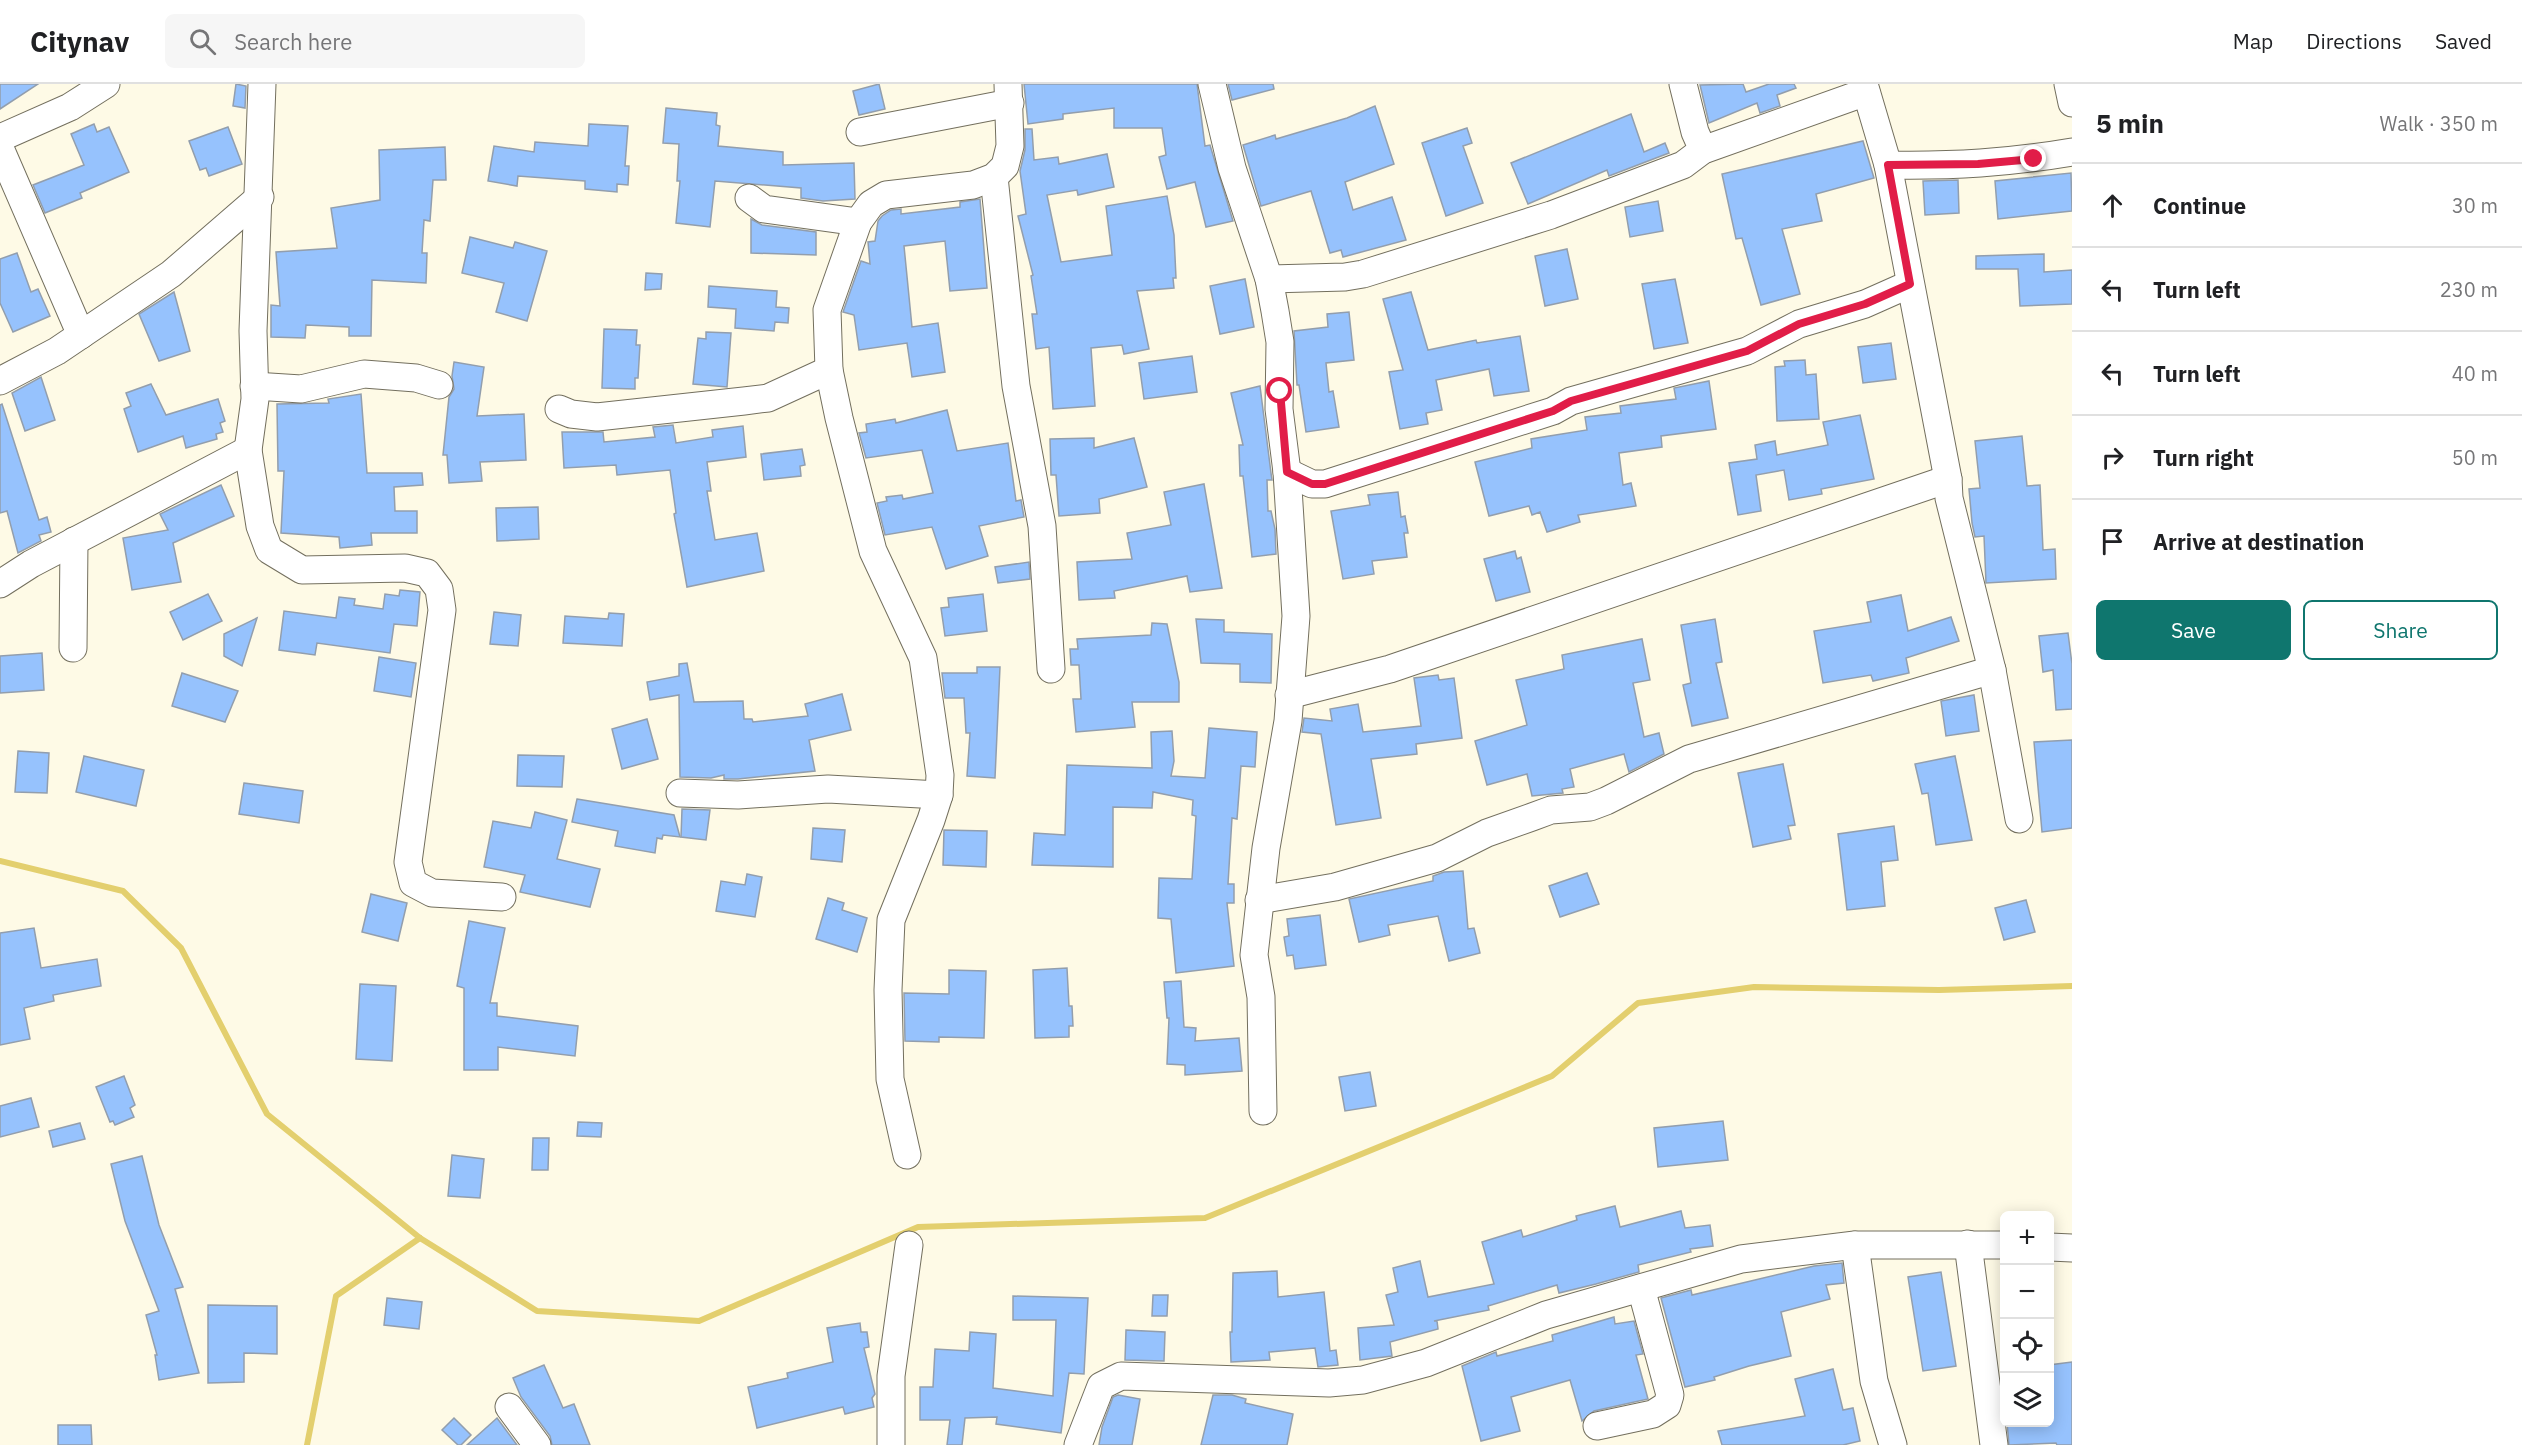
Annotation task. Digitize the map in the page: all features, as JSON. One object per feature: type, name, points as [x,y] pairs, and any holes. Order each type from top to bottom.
[{"type":"street","points":[[0,138],[70,107],[106,84]]},
{"type":"street","points":[[262,84],[260,197],[253,331],[255,386],[248,450],[260,526],[269,550],[302,570],[405,568],[427,573],[439,589],[442,610],[408,862],[413,883],[432,893],[502,897]]},
{"type":"street","points":[[1212,84],[1232,168],[1269,279],[1280,342],[1280,409],[1287,472],[1296,616],[1288,721],[1259,900],[1254,955],[1261,997],[1263,1111]]},
{"type":"street","points":[[1683,84],[1695,132],[1703,150]]},
{"type":"street","points":[[2068,84],[2072,103]]},
{"type":"street","points":[[1269,279],[1345,278],[1363,274],[1551,215],[1683,165],[1703,150],[1865,88],[1888,165],[1948,479],[1949,498],[1992,670],[2019,819]]},
{"type":"street","points":[[860,132],[1009,94],[1010,146],[1005,166],[994,177],[973,184],[886,195],[871,204],[858,222],[827,310],[829,370],[873,551],[923,658],[940,775],[939,795],[891,920],[888,990],[890,1079],[908,1155]]},
{"type":"street","points":[[0,148],[81,335]]},
{"type":"street","points":[[1888,165],[1978,164],[2034,159],[2072,152]]},
{"type":"street","points":[[994,177],[1016,386],[1042,526],[1051,669]]},
{"type":"street","points":[[0,381],[81,335],[171,274],[260,197]]},
{"type":"street","points":[[748,198],[764,209],[858,222]]},
{"type":"street","points":[[1287,472],[1312,484],[1325,484],[1553,411],[1571,401],[1747,351],[1799,324],[1865,304],[1910,284]]},
{"type":"street","points":[[559,409],[571,414],[597,417],[768,398],[829,370]]},
{"type":"street","points":[[255,386],[301,388],[364,374],[416,378],[440,386]]},
{"type":"street","points":[[0,584],[248,450]]},
{"type":"street","points":[[1289,695],[1390,669],[1948,479]]},
{"type":"street","points":[[73,648],[74,542]]},
{"type":"street","points":[[1259,900],[1335,887],[1437,858],[1487,833],[1551,810],[1590,807],[1606,801],[1689,759],[1992,670]]},
{"type":"street","points":[[680,793],[738,795],[828,789],[939,795]]},
{"type":"street","points":[[1968,1244],[1994,1445]]},
{"type":"street","points":[[891,1445],[891,1376],[909,1245]]},
{"type":"street","points":[[1855,1245],[1874,1381],[1893,1445]]},
{"type":"street","points":[[1078,1445],[1101,1386],[1120,1376],[1319,1382],[1363,1380],[1426,1363],[1546,1315],[1741,1259],[1855,1245],[2000,1245]]},
{"type":"street","points":[[2054,1247],[2072,1248]]},
{"type":"street","points":[[1597,1426],[1653,1414],[1667,1406],[1670,1395],[1641,1288]]},
{"type":"street","points":[[509,1407],[537,1445]]},
{"type":"building","points":[[0,84],[38,84],[0,109]]},
{"type":"building","points":[[236,84],[246,86],[245,108],[233,106]]},
{"type":"building","points":[[879,84],[885,109],[859,115],[853,91]]},
{"type":"building","points":[[1024,84],[1197,84],[1205,146],[1210,145],[1233,221],[1206,227],[1195,182],[1167,189],[1159,157],[1166,155],[1162,128],[1114,128],[1114,108],[1063,114],[1063,119],[1028,124]]},
{"type":"building","points":[[1228,84],[1273,84],[1274,89],[1232,100]]},
{"type":"building","points":[[1743,84],[1746,92],[1769,84],[1794,84],[1796,88],[1777,95],[1780,106],[1760,113],[1757,103],[1709,123],[1700,85]]},
{"type":"building","points":[[1375,106],[1394,164],[1345,182],[1353,210],[1392,197],[1406,240],[1343,257],[1341,250],[1330,253],[1311,191],[1261,206],[1243,145],[1275,135],[1276,139],[1347,118]]},
{"type":"building","points":[[666,108],[717,113],[716,125],[720,126],[718,146],[783,152],[783,165],[854,163],[855,199],[823,201],[801,198],[801,188],[715,181],[710,227],[676,223],[680,181],[677,181],[679,144],[663,143]]},
{"type":"building","points":[[1631,114],[1644,152],[1665,143],[1669,153],[1609,176],[1607,170],[1528,204],[1511,163]]},
{"type":"building","points":[[94,124],[97,132],[109,127],[129,172],[80,193],[82,198],[45,213],[33,185],[84,165],[71,134]]},
{"type":"building","points":[[589,124],[628,126],[625,166],[629,166],[628,185],[617,184],[617,192],[585,189],[585,181],[518,176],[517,186],[488,181],[494,146],[534,152],[535,142],[588,146]]},
{"type":"building","points":[[228,127],[242,164],[209,176],[206,168],[200,170],[189,141]]},
{"type":"building","points":[[1467,128],[1472,143],[1463,146],[1483,203],[1446,216],[1422,143]]},
{"type":"building","points":[[1025,129],[1032,129],[1034,160],[1058,157],[1059,164],[1107,154],[1114,187],[1078,195],[1077,190],[1047,195],[1061,262],[1112,255],[1106,206],[1167,196],[1174,235],[1176,278],[1173,278],[1174,288],[1137,291],[1149,349],[1124,354],[1122,345],[1091,348],[1095,406],[1053,409],[1049,347],[1036,349],[1032,314],[1037,314],[1031,276],[1033,275],[1018,216],[1026,214],[1020,171],[1025,150]]},
{"type":"building","points":[[1863,141],[1874,178],[1816,194],[1822,221],[1782,229],[1800,294],[1761,305],[1742,238],[1736,239],[1722,174]]},
{"type":"building","points":[[445,147],[446,180],[433,180],[430,221],[424,220],[422,253],[427,253],[426,283],[372,280],[371,336],[349,336],[349,327],[306,325],[305,338],[271,337],[271,305],[280,306],[276,252],[337,248],[331,208],[380,200],[379,150]]},
{"type":"building","points":[[2071,173],[2072,211],[1998,219],[1995,181]]},
{"type":"building","points":[[1958,180],[1959,213],[1925,215],[1923,181]]},
{"type":"building","points":[[980,199],[987,288],[950,291],[945,241],[904,246],[912,327],[938,323],[945,372],[912,377],[907,343],[859,350],[854,315],[843,312],[861,261],[870,264],[868,242],[875,241],[878,221],[882,216],[891,210],[901,209],[901,214],[960,207],[960,202]]},
{"type":"building","points":[[1658,201],[1663,231],[1630,237],[1625,207]]},
{"type":"building","points":[[751,219],[762,225],[816,232],[816,255],[751,253]]},
{"type":"building","points":[[470,237],[513,248],[515,242],[547,251],[527,321],[496,312],[504,283],[462,273]]},
{"type":"building","points":[[1567,249],[1578,299],[1545,306],[1535,256]]},
{"type":"building","points":[[17,253],[31,292],[38,289],[50,316],[13,332],[0,303],[0,259]]},
{"type":"building","points":[[2044,254],[2044,272],[2072,270],[2072,304],[2020,306],[2018,269],[1976,269],[1976,256]]},
{"type":"building","points":[[646,273],[662,274],[661,289],[645,290]]},
{"type":"building","points":[[1245,279],[1254,327],[1220,334],[1210,286]]},
{"type":"building","points":[[1675,279],[1688,343],[1654,349],[1642,284]]},
{"type":"building","points":[[709,286],[777,291],[776,307],[789,308],[788,323],[775,322],[774,331],[735,328],[736,309],[708,307]]},
{"type":"building","points":[[174,292],[190,351],[159,361],[139,314]]},
{"type":"building","points":[[1411,292],[1428,350],[1476,340],[1477,343],[1520,336],[1529,391],[1494,396],[1489,369],[1436,380],[1442,410],[1426,413],[1428,424],[1400,429],[1389,372],[1403,370],[1383,299]]},
{"type":"building","points":[[1349,312],[1354,360],[1326,363],[1329,392],[1333,391],[1339,427],[1306,432],[1299,385],[1297,385],[1294,331],[1328,327],[1327,314]]},
{"type":"building","points":[[604,329],[637,330],[636,345],[640,345],[635,389],[602,388]]},
{"type":"building","points":[[706,332],[731,333],[727,387],[693,384],[698,338],[706,339]]},
{"type":"building","points":[[1891,343],[1896,379],[1863,383],[1858,347]]},
{"type":"building","points":[[1192,356],[1197,392],[1144,399],[1139,363]]},
{"type":"building","points":[[1805,360],[1806,375],[1816,374],[1819,419],[1777,421],[1775,367],[1785,366],[1784,361]]},
{"type":"building","points":[[454,362],[484,367],[477,416],[524,414],[526,460],[480,462],[482,481],[449,483],[447,455],[443,455],[449,397],[454,389],[452,376]]},
{"type":"building","points":[[41,377],[55,420],[25,431],[12,393]]},
{"type":"building","points":[[1709,381],[1716,429],[1661,436],[1662,447],[1619,453],[1623,485],[1631,483],[1636,506],[1578,515],[1580,522],[1547,532],[1540,512],[1532,515],[1529,506],[1489,516],[1475,462],[1532,448],[1531,439],[1587,430],[1585,417],[1621,413],[1620,406],[1676,399],[1674,388]]},
{"type":"building","points":[[151,384],[166,415],[218,399],[225,421],[220,423],[223,432],[216,434],[217,439],[186,448],[183,436],[138,452],[124,409],[131,406],[126,393]]},
{"type":"building","points":[[1260,386],[1272,480],[1267,480],[1268,511],[1271,511],[1275,529],[1276,554],[1252,557],[1243,476],[1240,476],[1239,445],[1243,445],[1231,393]]},
{"type":"building","points":[[361,394],[367,473],[422,473],[423,485],[394,487],[395,511],[417,511],[417,533],[371,533],[372,545],[340,548],[339,537],[281,533],[284,471],[278,471],[277,404],[329,403],[328,399]]},
{"type":"building","points":[[2,404],[39,520],[47,517],[51,532],[39,535],[41,541],[18,553],[7,511],[0,513],[0,405]]},
{"type":"building","points":[[947,410],[957,451],[1008,443],[1016,501],[1021,500],[1024,517],[979,526],[988,556],[946,569],[932,527],[885,535],[877,503],[887,501],[886,497],[902,495],[903,499],[933,493],[922,450],[866,458],[859,433],[867,432],[866,424],[895,419],[896,423]]},
{"type":"building","points":[[1860,415],[1874,479],[1821,489],[1822,494],[1789,500],[1784,470],[1756,475],[1761,511],[1738,515],[1729,463],[1757,459],[1755,445],[1775,441],[1777,455],[1828,445],[1823,422]]},
{"type":"building","points":[[673,425],[676,443],[713,437],[712,430],[743,426],[746,457],[707,462],[711,491],[707,491],[715,540],[757,533],[764,571],[687,587],[674,514],[676,513],[670,470],[617,475],[616,465],[564,468],[562,432],[603,432],[604,442],[655,437],[653,427]]},
{"type":"building","points":[[2022,436],[2027,486],[2040,485],[2043,550],[2055,549],[2056,579],[1986,583],[1984,536],[1975,537],[1969,489],[1980,488],[1975,441]]},
{"type":"building","points":[[1094,438],[1094,448],[1134,438],[1147,487],[1099,499],[1100,513],[1059,516],[1056,475],[1051,475],[1050,439]]},
{"type":"building","points":[[802,449],[805,465],[800,466],[801,476],[764,480],[761,454]]},
{"type":"building","points":[[1204,484],[1222,588],[1190,592],[1187,576],[1114,591],[1115,598],[1079,600],[1077,562],[1132,559],[1127,533],[1171,525],[1164,492]]},
{"type":"building","points":[[221,485],[234,516],[173,543],[181,582],[132,590],[123,538],[168,530],[160,514]]},
{"type":"building","points":[[1398,492],[1401,517],[1405,516],[1408,533],[1404,533],[1407,557],[1372,561],[1374,574],[1343,579],[1331,511],[1370,505],[1368,495]]},
{"type":"building","points":[[538,507],[539,539],[497,541],[496,508]]},
{"type":"building","points":[[1515,551],[1517,559],[1521,557],[1530,592],[1496,601],[1484,559]]},
{"type":"building","points":[[1029,562],[1030,579],[998,583],[995,567]]},
{"type":"building","points":[[400,590],[420,592],[417,626],[394,624],[390,653],[317,643],[315,655],[279,650],[284,611],[336,618],[339,597],[355,599],[354,605],[383,609],[385,594],[399,596]]},
{"type":"building","points":[[208,594],[222,621],[183,640],[170,612]]},
{"type":"building","points":[[983,594],[987,631],[945,636],[941,608],[949,607],[948,598]]},
{"type":"building","points":[[1901,595],[1908,631],[1951,617],[1959,641],[1906,658],[1909,673],[1873,681],[1871,675],[1823,683],[1814,631],[1871,622],[1867,602]]},
{"type":"building","points":[[494,612],[521,615],[518,646],[490,644]]},
{"type":"building","points":[[609,613],[624,614],[622,646],[563,643],[565,616],[608,619]]},
{"type":"building","points":[[257,618],[242,666],[224,656],[224,634]]},
{"type":"building","points":[[1196,619],[1224,620],[1224,632],[1272,634],[1271,683],[1240,682],[1240,664],[1201,663]]},
{"type":"building","points":[[1715,619],[1722,662],[1716,663],[1728,718],[1692,726],[1683,685],[1691,683],[1681,625]]},
{"type":"building","points":[[1152,623],[1167,624],[1179,682],[1179,702],[1132,702],[1135,727],[1076,732],[1073,699],[1081,699],[1079,665],[1071,665],[1070,649],[1078,649],[1077,639],[1151,635]]},
{"type":"building","points":[[2068,633],[2072,664],[2072,709],[2056,710],[2053,670],[2043,672],[2039,636]]},
{"type":"building","points":[[1642,639],[1650,680],[1633,683],[1644,737],[1659,733],[1664,754],[1629,772],[1624,754],[1570,769],[1574,787],[1562,789],[1563,793],[1532,796],[1527,774],[1487,785],[1475,741],[1527,725],[1516,680],[1564,669],[1562,655]]},
{"type":"building","points":[[42,653],[44,690],[0,693],[0,656]]},
{"type":"building","points":[[379,657],[416,663],[411,697],[374,691]]},
{"type":"building","points":[[687,663],[694,702],[743,701],[744,719],[752,719],[753,722],[808,716],[805,704],[842,694],[851,730],[809,740],[815,771],[738,779],[724,779],[724,775],[711,778],[680,777],[679,695],[650,700],[647,682],[679,676],[679,664]]},
{"type":"building","points":[[977,667],[1000,667],[995,778],[967,776],[970,733],[966,733],[964,698],[945,698],[942,673],[977,673]]},
{"type":"building","points":[[182,673],[238,691],[225,722],[172,706]]},
{"type":"building","points":[[1438,675],[1439,680],[1454,678],[1462,738],[1416,744],[1417,754],[1371,759],[1381,818],[1336,825],[1321,734],[1302,732],[1304,718],[1332,721],[1330,709],[1358,704],[1363,732],[1421,726],[1414,678]]},
{"type":"building","points":[[1974,695],[1979,731],[1946,736],[1941,701]]},
{"type":"building","points":[[647,719],[658,759],[622,769],[612,729]]},
{"type":"building","points":[[1209,728],[1257,732],[1255,767],[1241,766],[1237,819],[1232,818],[1228,884],[1234,884],[1234,903],[1227,903],[1234,966],[1176,973],[1171,919],[1158,918],[1159,878],[1192,879],[1196,816],[1192,815],[1193,800],[1153,792],[1152,808],[1113,807],[1113,867],[1032,865],[1034,833],[1065,835],[1067,765],[1152,768],[1151,732],[1172,731],[1174,761],[1171,776],[1205,778]]},
{"type":"building","points":[[2072,740],[2072,828],[2042,832],[2034,742]]},
{"type":"building","points":[[18,751],[49,753],[47,793],[15,792]]},
{"type":"building","points":[[518,755],[564,756],[562,787],[517,786]]},
{"type":"building","points":[[84,756],[144,770],[136,806],[76,792]]},
{"type":"building","points":[[1955,756],[1972,840],[1936,845],[1928,793],[1922,794],[1915,764]]},
{"type":"building","points":[[1783,764],[1795,825],[1788,826],[1791,839],[1753,847],[1738,773]]},
{"type":"building","points":[[244,783],[303,791],[299,823],[239,814]]},
{"type":"building","points":[[577,799],[674,815],[680,837],[663,835],[662,839],[657,838],[655,853],[615,846],[618,831],[572,822]]},
{"type":"building","points":[[682,809],[710,810],[706,840],[681,837]]},
{"type":"building","points":[[535,812],[567,820],[557,859],[600,869],[590,907],[520,892],[525,875],[484,867],[493,821],[531,828]]},
{"type":"building","points":[[1894,826],[1898,860],[1881,862],[1885,906],[1847,910],[1838,834]]},
{"type":"building","points":[[813,828],[845,830],[842,862],[811,859]]},
{"type":"building","points":[[944,830],[987,831],[986,867],[943,865]]},
{"type":"building","points":[[1463,871],[1468,929],[1474,928],[1480,953],[1449,961],[1438,916],[1388,925],[1390,935],[1359,942],[1349,899],[1433,881],[1433,876],[1444,872]]},
{"type":"building","points":[[1587,873],[1599,904],[1560,917],[1549,886]]},
{"type":"building","points":[[747,874],[762,877],[755,917],[716,911],[721,881],[745,885]]},
{"type":"building","points":[[371,894],[407,903],[398,941],[362,932]]},
{"type":"building","points":[[828,898],[844,903],[842,910],[867,918],[857,952],[816,939]]},
{"type":"building","points":[[2026,900],[2035,932],[2004,940],[1995,908]]},
{"type":"building","points":[[1320,915],[1326,965],[1295,969],[1293,955],[1287,956],[1284,937],[1289,936],[1287,919]]},
{"type":"building","points":[[469,921],[505,928],[490,1003],[497,1003],[497,1016],[578,1026],[575,1056],[498,1047],[498,1070],[464,1070],[464,988],[457,986]]},
{"type":"building","points":[[34,928],[41,968],[97,959],[101,986],[53,995],[54,1001],[24,1008],[30,1039],[0,1045],[0,933]]},
{"type":"building","points":[[1067,968],[1069,1006],[1072,1006],[1073,1026],[1069,1026],[1069,1037],[1035,1038],[1033,970]]},
{"type":"building","points":[[949,970],[986,971],[984,1038],[939,1037],[939,1042],[905,1041],[904,993],[949,994]]},
{"type":"building","points":[[1181,981],[1184,1027],[1196,1028],[1195,1041],[1239,1038],[1242,1071],[1185,1075],[1185,1065],[1167,1064],[1169,1018],[1167,1018],[1164,982]]},
{"type":"building","points":[[360,984],[396,986],[392,1061],[356,1059]]},
{"type":"building","points":[[1370,1072],[1376,1106],[1345,1111],[1339,1077]]},
{"type":"building","points":[[124,1076],[135,1105],[130,1108],[134,1117],[115,1125],[113,1121],[110,1122],[96,1087]]},
{"type":"building","points":[[31,1098],[39,1127],[0,1137],[0,1106]]},
{"type":"building","points":[[1723,1121],[1728,1160],[1658,1167],[1654,1128]]},
{"type":"building","points":[[578,1122],[602,1123],[601,1137],[577,1136]]},
{"type":"building","points":[[80,1123],[85,1139],[53,1147],[49,1131]]},
{"type":"building","points":[[533,1138],[549,1138],[548,1170],[532,1170]]},
{"type":"building","points":[[452,1155],[484,1159],[480,1198],[448,1196]]},
{"type":"building","points":[[142,1156],[159,1225],[183,1287],[175,1289],[199,1373],[159,1380],[155,1355],[157,1355],[146,1315],[159,1311],[125,1221],[111,1164]]},
{"type":"building","points":[[1615,1206],[1620,1227],[1681,1211],[1685,1228],[1710,1225],[1713,1246],[1690,1249],[1691,1252],[1638,1265],[1639,1272],[1596,1284],[1559,1293],[1557,1285],[1488,1306],[1489,1310],[1434,1321],[1437,1321],[1438,1329],[1390,1342],[1392,1356],[1360,1360],[1358,1328],[1394,1325],[1386,1295],[1398,1292],[1393,1268],[1420,1261],[1428,1297],[1494,1284],[1482,1242],[1521,1230],[1523,1237],[1577,1220],[1576,1216]]},
{"type":"building","points":[[1842,1263],[1844,1283],[1826,1285],[1830,1299],[1781,1312],[1791,1356],[1749,1366],[1714,1377],[1715,1380],[1685,1387],[1661,1298],[1691,1290],[1692,1295],[1814,1266]]},
{"type":"building","points":[[1277,1271],[1278,1297],[1324,1292],[1330,1351],[1336,1350],[1338,1365],[1318,1367],[1315,1348],[1269,1352],[1270,1360],[1231,1362],[1233,1273]]},
{"type":"building","points":[[1941,1272],[1956,1366],[1923,1371],[1908,1277]]},
{"type":"building","points":[[1153,1295],[1168,1295],[1167,1316],[1152,1316]]},
{"type":"building","points":[[1013,1296],[1088,1298],[1084,1374],[1069,1373],[1061,1433],[996,1424],[997,1417],[965,1418],[962,1445],[947,1445],[950,1420],[920,1420],[920,1387],[933,1387],[935,1349],[969,1351],[970,1332],[996,1334],[993,1388],[1053,1396],[1056,1320],[1013,1320]]},
{"type":"building","points":[[387,1298],[422,1302],[419,1329],[384,1325]]},
{"type":"building","points":[[208,1305],[277,1306],[277,1354],[244,1353],[244,1382],[208,1383]]},
{"type":"building","points":[[1614,1317],[1615,1324],[1634,1321],[1643,1354],[1636,1355],[1648,1399],[1594,1411],[1582,1421],[1570,1380],[1511,1397],[1520,1431],[1481,1441],[1462,1366],[1496,1352],[1497,1356],[1553,1341],[1552,1335]]},
{"type":"building","points":[[860,1323],[861,1332],[867,1332],[869,1347],[864,1348],[875,1394],[872,1398],[874,1407],[845,1414],[843,1407],[757,1428],[748,1387],[788,1378],[787,1373],[833,1362],[827,1328]]},
{"type":"building","points":[[1126,1330],[1165,1332],[1164,1361],[1125,1360]]},
{"type":"building","points":[[2072,1362],[2072,1445],[2057,1445],[2056,1443],[2009,1445],[2007,1427],[2054,1427],[2054,1364]]},
{"type":"building","points":[[544,1365],[563,1408],[574,1404],[590,1445],[552,1445],[550,1436],[521,1397],[513,1378]]},
{"type":"building","points":[[1833,1369],[1843,1410],[1853,1408],[1860,1441],[1843,1445],[1722,1445],[1718,1431],[1805,1416],[1795,1379]]},
{"type":"building","points":[[1118,1395],[1140,1399],[1132,1445],[1099,1445],[1102,1427],[1113,1397]]},
{"type":"building","points":[[1213,1395],[1232,1395],[1246,1399],[1245,1403],[1293,1414],[1287,1445],[1201,1445]]},
{"type":"building","points":[[454,1418],[471,1435],[461,1445],[458,1445],[442,1430]]},
{"type":"building","points":[[497,1418],[517,1445],[467,1445]]},
{"type":"building","points":[[58,1425],[91,1425],[92,1445],[58,1445]]},
{"type":"waterway","points":[[0,861],[123,891],[181,948],[267,1114],[420,1238],[537,1311],[699,1321],[918,1227],[1205,1218],[1552,1076],[1638,1003],[1754,987],[1939,990],[2072,986]]},
{"type":"waterway","points":[[307,1445],[336,1296],[420,1238]]},
{"type":"route","points":[[1280,391],[1287,472],[1312,484],[1325,484],[1553,411],[1571,401],[1747,351],[1799,324],[1865,304],[1910,284],[1888,165],[1978,164],[2034,159]]}]
